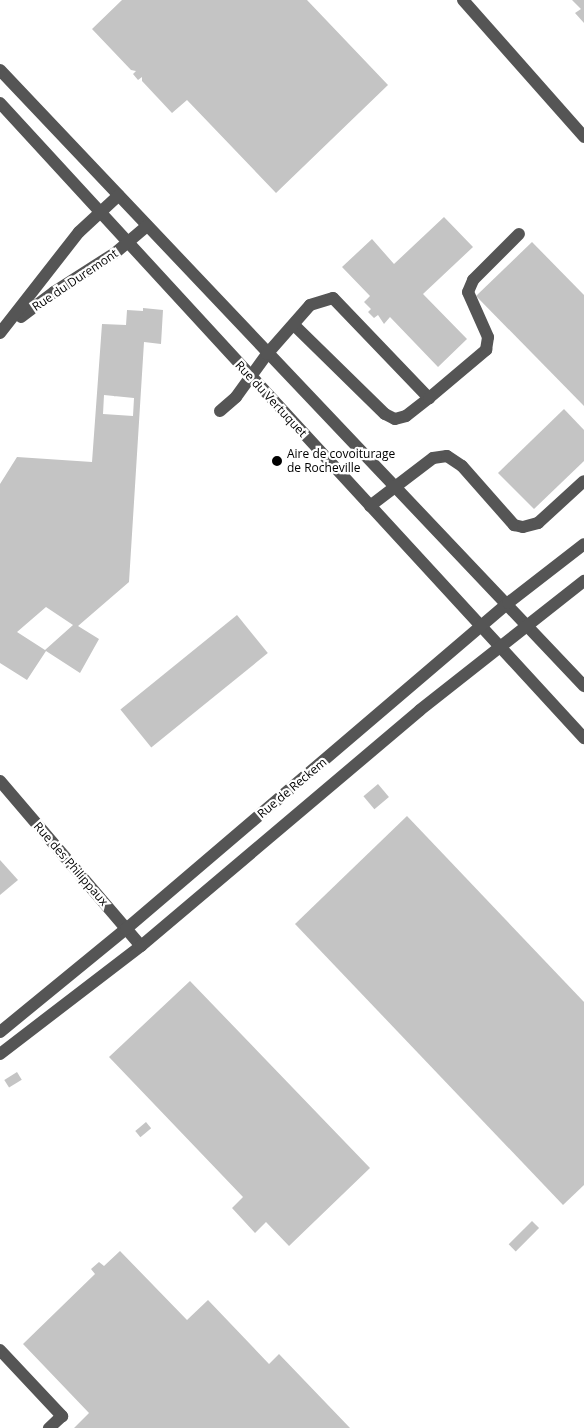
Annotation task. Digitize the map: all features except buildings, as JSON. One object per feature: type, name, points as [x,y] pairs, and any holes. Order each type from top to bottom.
[{"type":"street","points":[[464,0],[584,137]]},
{"type":"street","points":[[0,70],[267,354],[508,603],[584,686]]},
{"type":"street","name":"Rue du Vertuquet","points":[[0,103],[499,648],[584,738]]},
{"type":"street","name":"Rue du Duremont","points":[[0,333],[79,232],[119,195]]},
{"type":"street","name":"Rue du Duremont","points":[[0,333],[54,292],[99,265],[148,226]]},
{"type":"street","points":[[294,325],[385,414],[394,419],[406,416],[486,350],[488,337],[468,292],[473,280],[519,234]]},
{"type":"street","points":[[220,411],[236,397],[267,354],[310,306],[333,298],[429,398]]},
{"type":"street","points":[[370,506],[432,458],[447,456],[462,466],[514,525],[523,527],[538,523],[584,481]]},
{"type":"street","name":"Rue de Reckem","points":[[0,1032],[126,929],[508,603],[584,544]]},
{"type":"street","name":"Rue de Reckem","points":[[0,1054],[141,946],[420,710],[584,580]]},
{"type":"street","name":"Rue des Philippaux","points":[[0,781],[141,946]]},
{"type":"street","points":[[0,1350],[62,1416],[49,1428]]},
{"type":"place","name":"Aire de covoiturage de Rocheville","points":[[277,461]]}]
